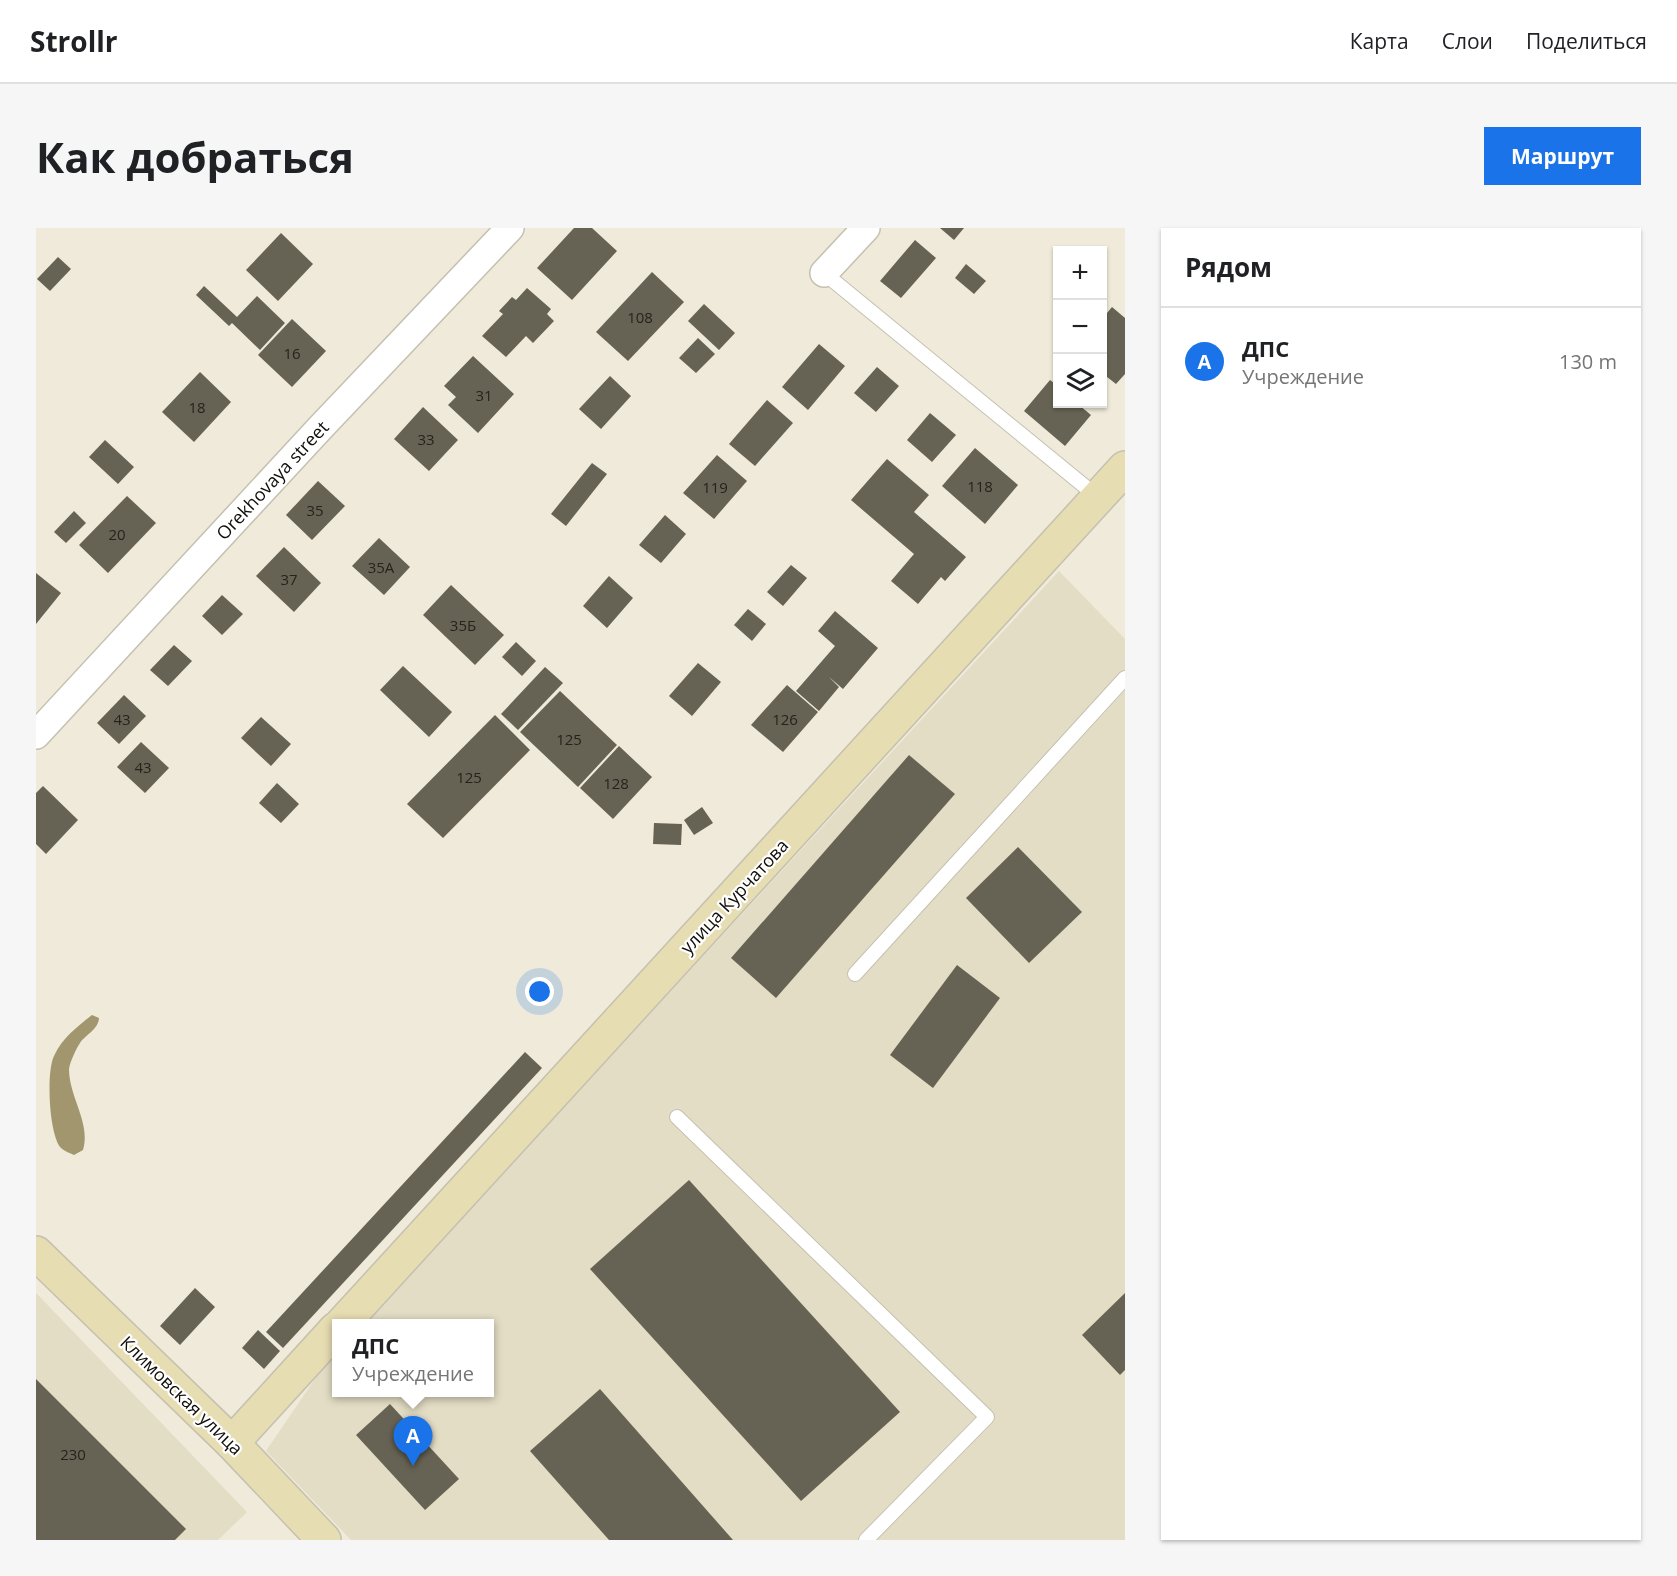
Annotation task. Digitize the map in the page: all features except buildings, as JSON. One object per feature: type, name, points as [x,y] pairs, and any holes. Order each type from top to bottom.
[{"type":"street","name":"Orekhovaya street","points":[[36,735],[321,427],[510,228]]},
{"type":"street","points":[[824,273],[866,228]]},
{"type":"street","name":"улица Курчатова","points":[[346,1319],[1125,468]]},
{"type":"street","name":"Климовская улица","points":[[36,1253],[232,1443],[324,1540]]},
{"type":"street","points":[[232,1443],[332,1333]]},
{"type":"lane","points":[[824,273],[1099,498]]},
{"type":"lane","points":[[855,974],[1125,678]]},
{"type":"lane","points":[[677,1117],[987,1418],[866,1540]]},
{"type":"shaded area","points":[[1059,571],[1125,639],[1125,1540],[351,1540],[266,1451],[319,1373],[332,1358],[332,1397],[494,1397],[494,1319],[368,1319]]},
{"type":"shaded area","points":[[92,1015],[99,1018],[98,1022],[80,1043],[69,1069],[85,1140],[83,1150],[74,1155],[61,1148],[57,1141],[51,1117],[50,1075],[54,1056],[61,1044],[70,1033]]},
{"type":"shaded area","points":[[36,1293],[247,1512],[218,1540],[36,1540]]},
{"type":"place","name":"ДПС","points":[[413,1466]]}]
